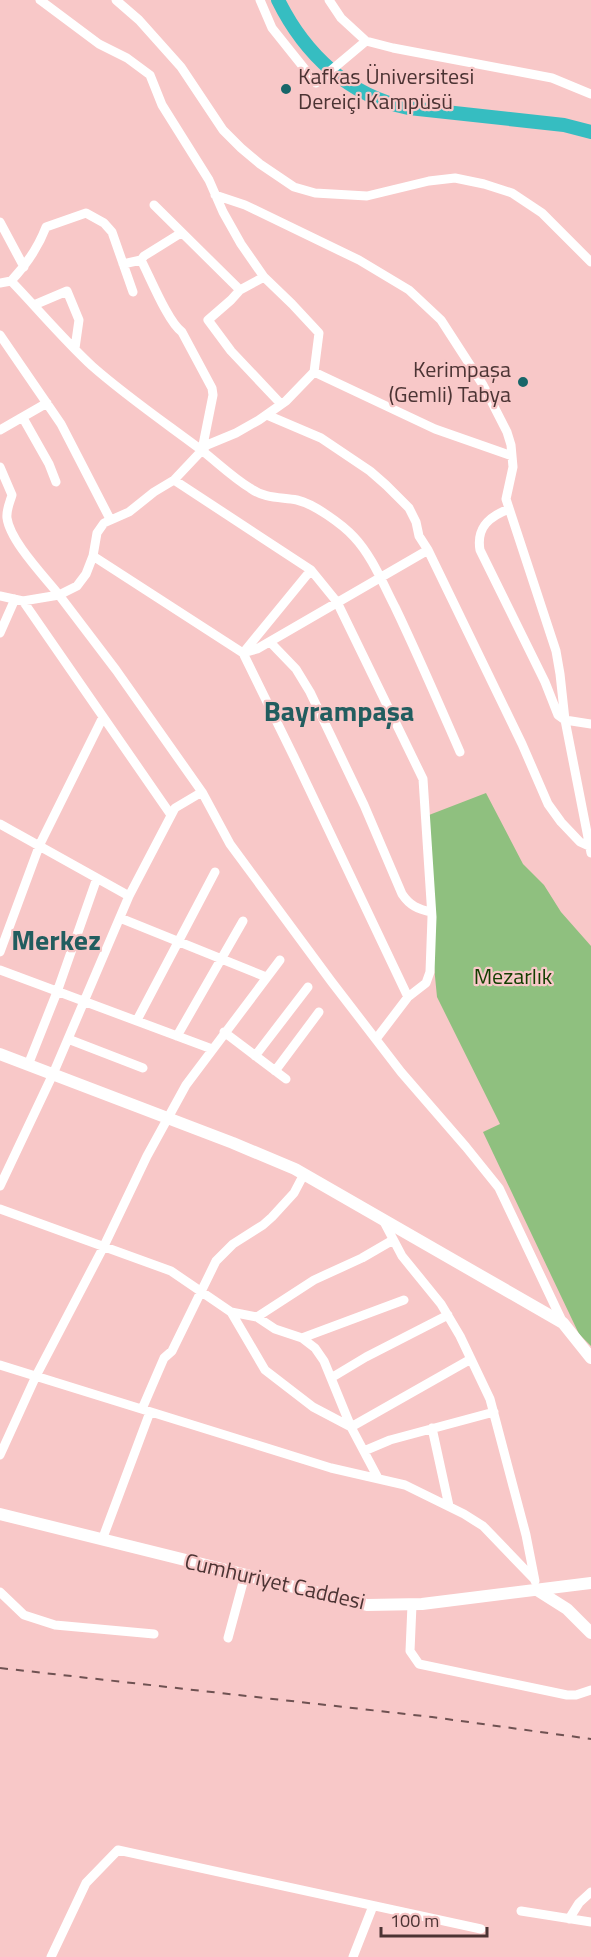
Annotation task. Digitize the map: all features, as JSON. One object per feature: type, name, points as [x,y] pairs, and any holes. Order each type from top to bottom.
[{"type":"main road","points":[[0,1054],[168,1117],[304,1174],[563,1323],[591,1358]]},
{"type":"main road","name":"Cumhuriyet Caddesi","points":[[0,1514],[367,1605],[412,1605],[536,1584],[591,1583]]},
{"type":"main road","points":[[536,1584],[567,1609],[591,1633]]},
{"type":"street","points":[[0,596],[19,600],[59,595],[71,590],[82,580],[93,556],[97,533],[104,523],[129,512],[154,492],[174,480],[207,445],[237,433],[281,404],[314,372],[319,333],[264,277],[241,244],[209,180],[162,105],[150,75],[127,58],[99,44],[40,0]]},
{"type":"street","points":[[116,0],[139,20],[181,66],[223,130],[240,148],[294,187],[315,192],[367,196],[429,181],[455,178],[484,184],[512,193],[542,213],[591,262]]},
{"type":"street","points":[[260,0],[272,28],[316,83],[366,41]]},
{"type":"street","points":[[329,0],[341,18],[366,41],[552,78],[591,94]]},
{"type":"street","points":[[215,195],[245,205],[332,245],[402,285],[441,320],[483,385],[507,432],[513,467],[506,499],[556,651],[565,720],[591,853]]},
{"type":"street","points":[[154,205],[240,290]]},
{"type":"street","points":[[0,283],[11,281],[24,267],[46,228],[86,213],[104,223],[112,232],[133,292]]},
{"type":"street","points":[[0,222],[24,267]]},
{"type":"street","points":[[123,264],[141,260],[181,233]]},
{"type":"street","points":[[141,260],[170,317],[182,332],[212,388],[213,394],[202,450]]},
{"type":"street","points":[[264,277],[240,290],[208,320],[231,351],[281,404]]},
{"type":"street","points":[[11,281],[92,365],[147,411],[202,450],[240,482],[261,495],[303,502],[345,528],[361,546],[381,579],[460,752]]},
{"type":"street","points":[[34,304],[67,291],[79,320],[75,348]]},
{"type":"street","points":[[0,335],[70,438],[110,519]]},
{"type":"street","points":[[314,372],[435,429],[512,456]]},
{"type":"street","points":[[0,430],[47,403]]},
{"type":"street","points":[[267,414],[321,438],[370,471],[409,508],[416,522],[419,536],[428,550],[522,744],[548,804],[580,842],[591,847]]},
{"type":"street","points":[[23,418],[49,464],[56,482]]},
{"type":"street","points":[[0,466],[12,495],[6,513],[7,520],[20,546],[116,670],[202,792],[230,844],[401,1072],[499,1188],[563,1323]]},
{"type":"street","points":[[174,480],[311,570],[337,602],[423,779],[432,912],[428,978],[423,986],[408,997],[376,1039]]},
{"type":"street","points":[[509,508],[494,515],[486,522],[479,537],[480,550],[545,682],[558,715],[565,720],[591,724]]},
{"type":"street","points":[[243,653],[270,642],[428,550]]},
{"type":"street","points":[[93,556],[243,653],[408,997]]},
{"type":"street","points":[[243,653],[311,570]]},
{"type":"street","points":[[0,633],[19,600]]},
{"type":"street","points":[[19,600],[173,812]]},
{"type":"street","points":[[270,642],[296,669],[310,692],[364,805],[402,894],[418,909],[432,912]]},
{"type":"street","points":[[0,952],[39,845],[103,717]]},
{"type":"street","points":[[0,1186],[53,1074],[129,896],[173,812],[190,797],[202,792]]},
{"type":"street","points":[[0,824],[129,896]]},
{"type":"street","points":[[137,1020],[215,872]]},
{"type":"street","points":[[28,1065],[57,992],[97,878]]},
{"type":"street","points":[[120,918],[266,977]]},
{"type":"street","points":[[177,1035],[243,921]]},
{"type":"street","points":[[0,1455],[36,1376],[103,1248],[147,1156],[186,1085],[280,960]]},
{"type":"street","points":[[0,970],[212,1049]]},
{"type":"street","points":[[255,1056],[308,987]]},
{"type":"street","points":[[275,1071],[319,1012]]},
{"type":"street","points":[[224,1032],[286,1079]]},
{"type":"street","points":[[68,1039],[143,1068]]},
{"type":"street","points":[[102,1540],[164,1358],[172,1351],[207,1275],[220,1256],[233,1244],[272,1217],[294,1193],[304,1174]]},
{"type":"street","points":[[0,1209],[171,1271],[231,1312],[257,1317],[274,1329],[302,1338],[315,1348],[324,1361],[351,1427],[378,1478]]},
{"type":"street","points":[[381,1218],[402,1256],[448,1315],[490,1399],[526,1534],[536,1584]]},
{"type":"street","points":[[257,1317],[314,1280],[362,1258],[393,1240]]},
{"type":"street","points":[[302,1338],[404,1300]]},
{"type":"street","points":[[231,1312],[265,1370],[313,1407],[351,1427]]},
{"type":"street","points":[[331,1378],[366,1357],[448,1315]]},
{"type":"street","points":[[351,1427],[471,1359]]},
{"type":"street","points":[[0,1365],[332,1468],[405,1485],[449,1506],[483,1526],[536,1584]]},
{"type":"street","points":[[364,1451],[390,1440],[494,1412]]},
{"type":"street","points":[[432,1428],[449,1506]]},
{"type":"street","points":[[228,1638],[244,1575]]},
{"type":"street","points":[[0,1592],[24,1615],[55,1625],[154,1634]]},
{"type":"street","points":[[412,1605],[410,1651],[419,1664],[567,1695],[576,1695],[591,1690]]},
{"type":"street","points":[[51,1957],[86,1883],[118,1850],[481,1929]]},
{"type":"street","points":[[569,1919],[579,1903],[591,1892]]},
{"type":"street","points":[[353,1957],[373,1906]]},
{"type":"street","points":[[521,1911],[591,1922]]},
{"type":"green space","name":"Mezarlık","points":[[486,793],[523,864],[544,885],[561,912],[591,946],[591,1346],[579,1334],[483,1132],[500,1124],[437,997],[433,956],[429,815]]},
{"type":"waterway","points":[[278,0],[301,38],[315,55],[348,83],[367,94],[409,108],[564,125],[591,132]]},
{"type":"railway","points":[[0,1668],[432,1717],[591,1739]]},
{"type":"place","name":"Kafkas Üniversitesi Dereiçi Kampüsü","points":[[286,89]]},
{"type":"place","name":"Kerimpaşa (Gemli) Tabya","points":[[523,382]]},
{"type":"district","name":"Bayrampaşa","points":[[339,711]]},
{"type":"district","name":"Merkez","points":[[56,940]]}]
